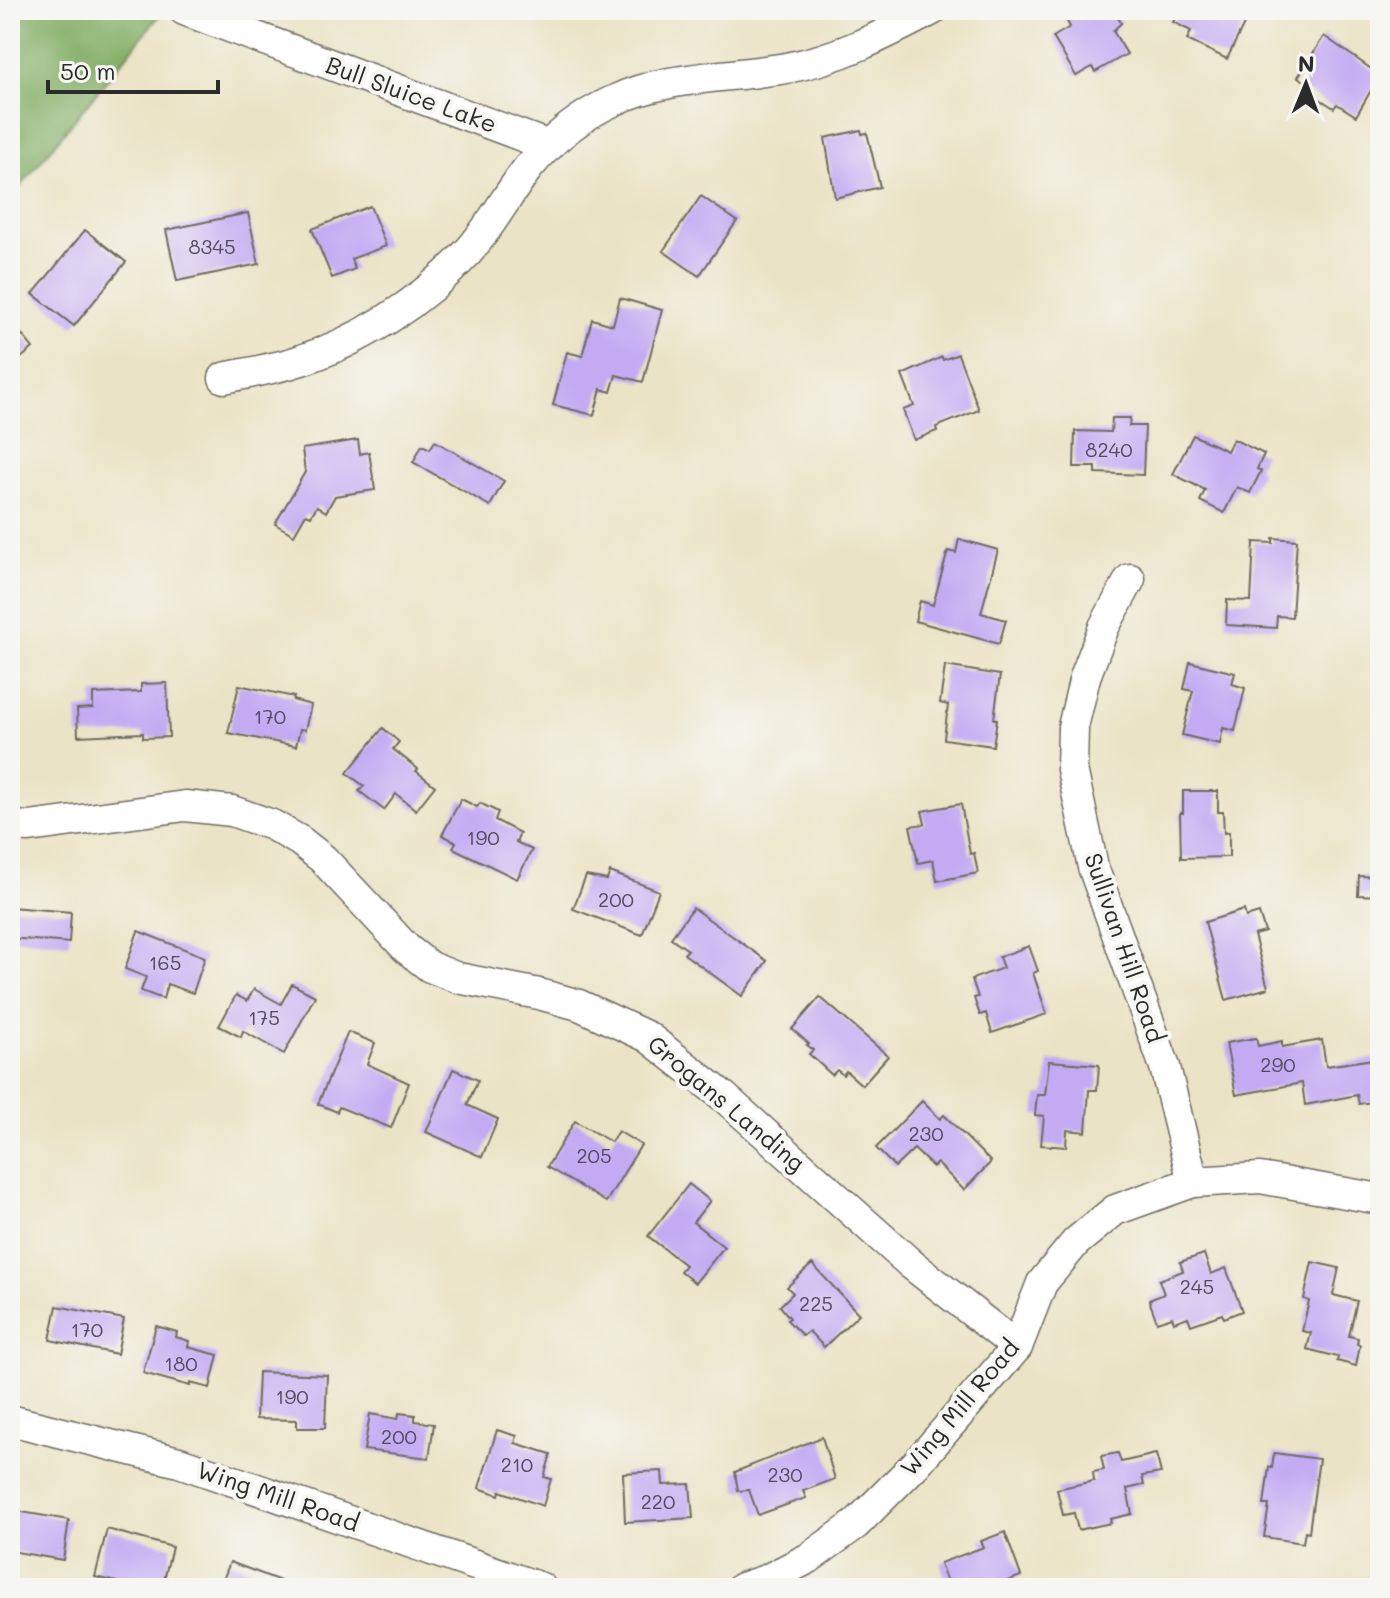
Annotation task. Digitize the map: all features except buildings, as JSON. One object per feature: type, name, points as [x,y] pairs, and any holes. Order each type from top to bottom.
[{"type":"street","name":"Bull Sluice Lake","points":[[184,10],[549,146]]},
{"type":"street","points":[[224,378],[296,362],[346,342],[392,316],[434,285],[468,252],[527,170],[549,146],[580,120],[615,100],[672,82],[790,67],[868,43],[932,10]]},
{"type":"street","name":"Sullivan Hill Road","points":[[1130,579],[1104,627],[1085,677],[1073,727],[1072,769],[1093,867],[1165,1067],[1193,1182]]},
{"type":"street","name":"Grogans Landing","points":[[10,826],[29,827],[185,806],[232,811],[272,825],[323,859],[407,949],[430,967],[458,978],[579,1005],[623,1024],[664,1049],[723,1096],[911,1264],[1017,1347]]},
{"type":"street","name":"Wing Mill Road","points":[[742,1588],[766,1580],[809,1558],[856,1524],[916,1464],[1017,1347],[1042,1283],[1076,1242],[1115,1210],[1193,1182],[1260,1178],[1380,1199]]},
{"type":"street","name":"Wing Mill Road","points":[[10,1420],[179,1462],[541,1588]]},
{"type":"green space","points":[[10,10],[164,10],[10,199]]}]
